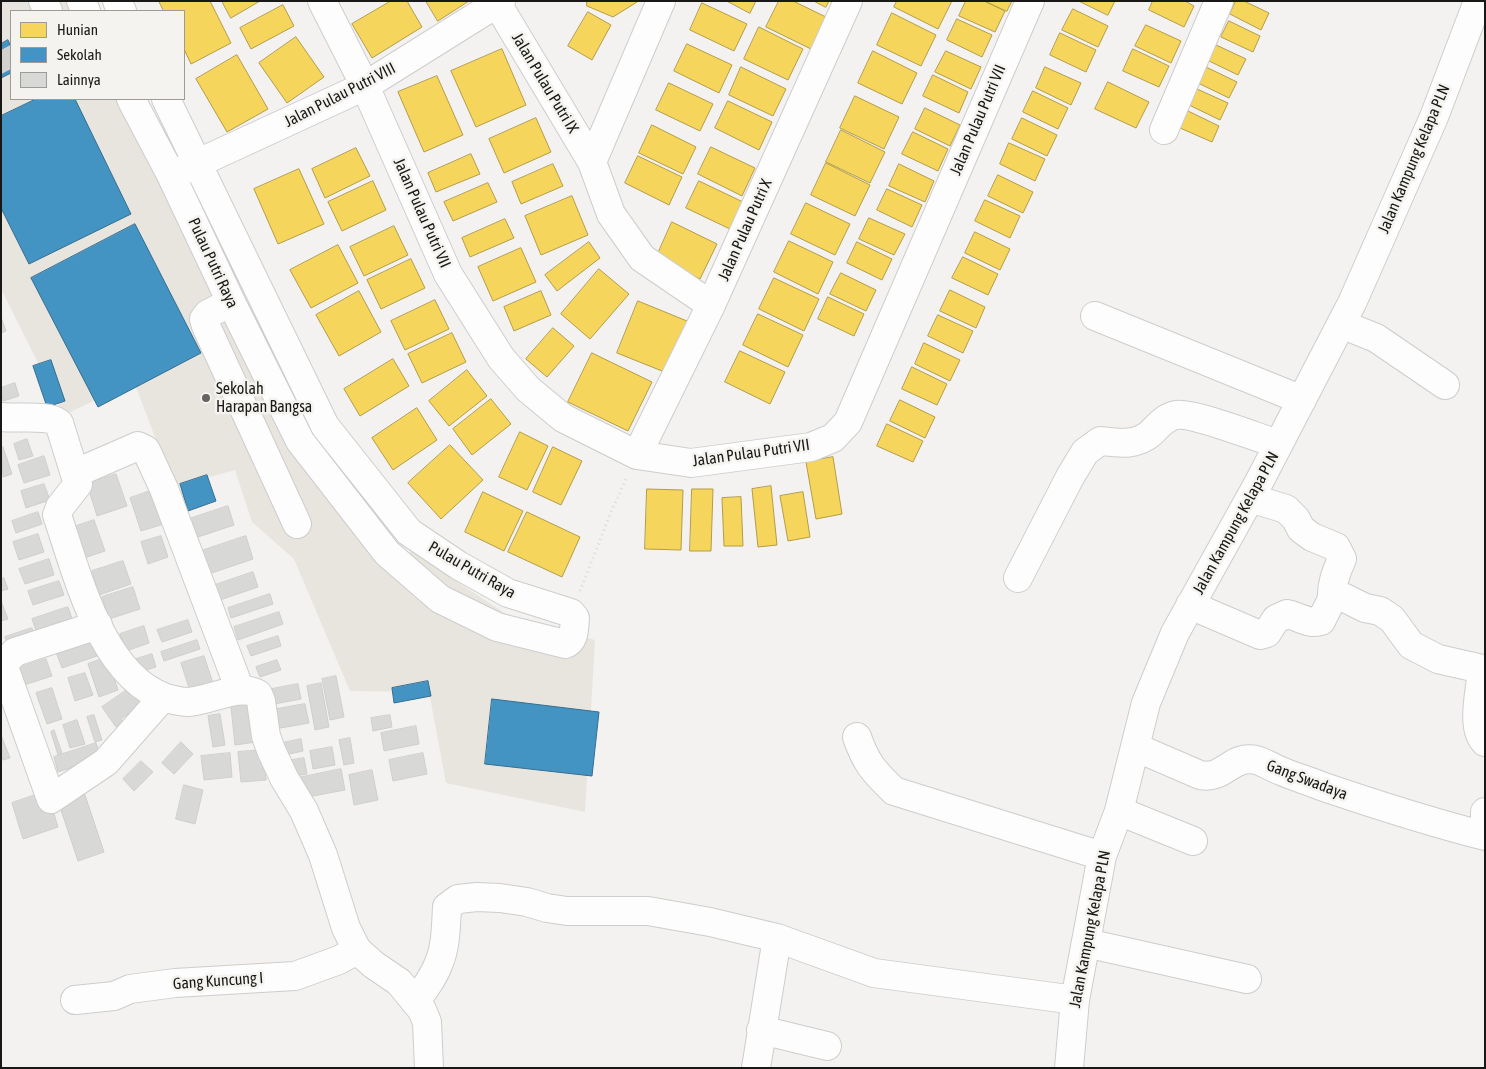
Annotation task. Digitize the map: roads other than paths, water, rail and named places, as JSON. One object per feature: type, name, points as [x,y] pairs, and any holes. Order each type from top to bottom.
[{"type":"street","name":"Jalan Pulau Putri VII","points":[[322,1],[365,86],[448,274],[501,358],[528,389],[563,418],[637,456],[691,463],[812,447],[833,438],[848,422],[1030,1]]},
{"type":"street","name":"Jalan Pulau Putri IX","points":[[592,162],[661,1]]},
{"type":"street","name":"Jalan Pulau Putri X","points":[[637,456],[711,305],[848,1]]},
{"type":"street","points":[[1164,130],[1219,1]]},
{"type":"street","name":"Jalan Kampung Kelapa PLN","points":[[1069,1068],[1075,1000],[1102,856],[1119,811],[1146,703],[1175,633],[1250,498],[1352,303],[1434,117],[1478,1]]},
{"type":"street","name":"Jalan Pulau Putri VIII","points":[[172,176],[197,162],[365,86],[500,3]]},
{"type":"street","name":"Jalan Pulau Putri IX","points":[[500,3],[592,162],[611,214],[642,258],[711,305]]},
{"type":"street","name":"Pulau Putri Raya","points":[[132,100],[172,176],[231,302],[300,441],[387,553],[440,599],[497,627],[565,644],[570,642],[575,618],[571,613],[508,594],[458,565],[409,532],[325,426],[166,100]]},
{"type":"street","points":[[231,302],[208,314],[204,319],[206,326],[297,524]]},
{"type":"street","points":[[1095,316],[1302,400]]},
{"type":"street","points":[[1341,324],[1376,338],[1445,385]]},
{"type":"street","points":[[1018,578],[1085,452],[1100,441],[1122,443],[1138,441],[1161,422],[1175,415],[1195,417],[1278,444]]},
{"type":"street","points":[[1,417],[13,419],[50,418],[59,423],[78,484],[60,507],[58,514],[89,608],[118,662],[138,684],[163,697],[180,702],[198,702],[240,690],[249,690],[258,694],[261,701],[266,736],[271,750],[284,778],[304,810],[322,855],[346,928],[357,950],[374,965],[399,982],[422,1010],[426,1022],[429,1068]]},
{"type":"street","points":[[76,473],[138,446],[146,450],[164,489],[240,690]]},
{"type":"street","points":[[1190,605],[1260,635],[1267,633],[1276,619],[1287,614],[1308,621],[1321,621],[1332,599],[1331,591],[1336,571],[1342,559],[1336,547],[1312,537],[1300,529],[1296,519],[1286,509],[1250,498]]},
{"type":"street","points":[[387,553],[409,532]]},
{"type":"street","points":[[1332,599],[1337,597],[1345,598],[1365,608],[1380,611],[1392,619],[1411,645],[1438,659],[1484,662],[1477,722],[1478,733],[1485,742]]},
{"type":"street","points":[[98,625],[15,652],[3,667],[51,799],[106,762],[163,697]]},
{"type":"street","points":[[857,736],[864,756],[878,776],[894,791],[1102,856]]},
{"type":"street","name":"Gang Swadaya","points":[[1135,747],[1208,777],[1226,769],[1238,760],[1256,760],[1283,772],[1358,799],[1430,822],[1485,836]]},
{"type":"street","points":[[1119,811],[1193,841]]},
{"type":"street","points":[[1485,812],[1485,836]]},
{"type":"street","points":[[415,1002],[439,964],[448,907],[458,899],[500,898],[527,902],[547,908],[567,910],[648,911],[710,922],[777,938],[874,973],[1075,1000]]},
{"type":"street","points":[[756,1068],[777,938]]},
{"type":"street","points":[[1086,943],[1247,979]]},
{"type":"street","name":"Gang Kuncung I","points":[[75,1000],[114,996],[130,989],[175,983],[295,976],[339,960],[357,950]]},
{"type":"street","points":[[762,1030],[827,1046]]},
{"type":"tunnel","points":[[1,50],[10,67]]},
{"type":"place","name":"Sekolah Harapan Bangsa","points":[[206,398]]}]
